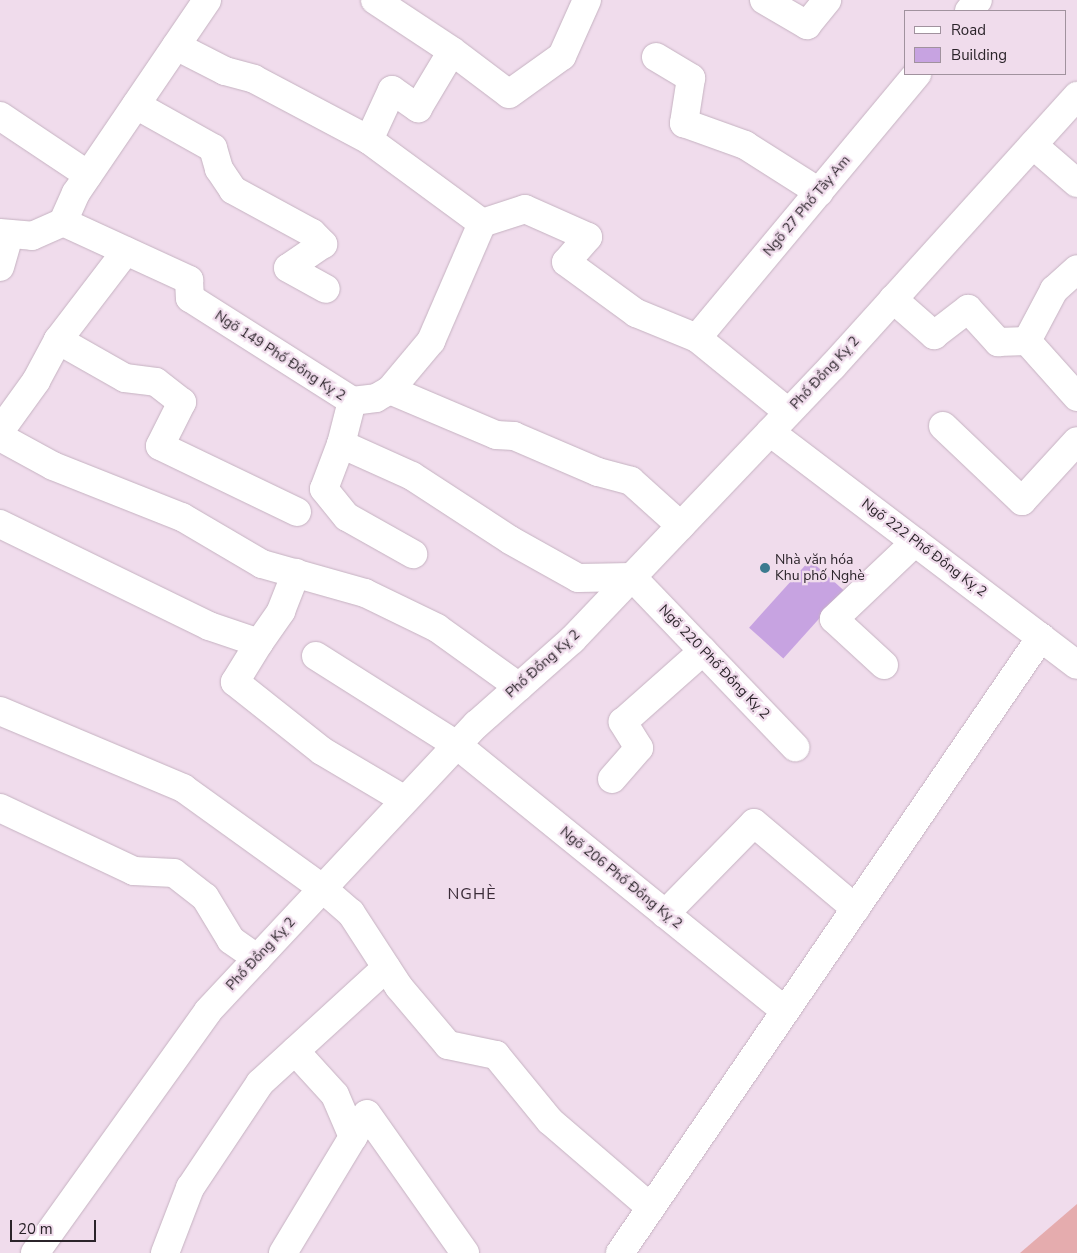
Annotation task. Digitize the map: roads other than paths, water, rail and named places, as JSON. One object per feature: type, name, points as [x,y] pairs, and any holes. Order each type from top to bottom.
[{"type":"street","points":[[0,267],[4,234],[32,236],[64,222],[88,175],[207,0]]},
{"type":"street","points":[[375,0],[452,50],[509,94],[562,56],[587,0]]},
{"type":"street","points":[[764,0],[808,25],[827,0]]},
{"type":"street","points":[[970,10],[978,0]]},
{"type":"street","points":[[176,46],[226,71],[254,79],[369,140],[482,223],[431,341],[390,390],[496,434],[514,436],[598,472],[631,481],[681,526]]},
{"type":"street","points":[[369,140],[392,90],[418,108],[452,50]]},
{"type":"street","points":[[656,56],[691,78],[684,123],[745,145],[819,192]]},
{"type":"street","name":"Ngõ 27 Phố Tây Am","points":[[697,338],[916,75]]},
{"type":"street","name":"Phố Đồng Kỵ 2","points":[[35,1253],[208,1010],[456,745],[572,640],[681,526],[893,299],[1077,96]]},
{"type":"street","points":[[136,105],[213,148],[219,169],[233,190],[312,233],[323,244],[288,268],[326,290]]},
{"type":"street","points":[[0,116],[88,175]]},
{"type":"street","points":[[1033,145],[1077,183]]},
{"type":"street","name":"Ngõ 222 Phố Đồng Kỵ 2","points":[[482,223],[525,209],[588,237],[566,262],[636,313],[697,338],[779,422],[915,542],[1077,665]]},
{"type":"street","name":"Ngõ 149 Phố Đồng Kỵ 2","points":[[64,222],[189,280],[190,298],[352,401],[376,398],[390,390]]},
{"type":"street","points":[[0,431],[36,381],[58,340],[126,251]]},
{"type":"street","points":[[1027,340],[1054,290],[1077,269]]},
{"type":"street","points":[[893,299],[934,335],[968,309],[998,342],[1027,340]]},
{"type":"street","points":[[58,340],[125,378],[156,382],[182,402],[160,446],[297,512]]},
{"type":"street","points":[[1027,340],[1077,396]]},
{"type":"street","points":[[352,401],[342,444],[324,489],[347,517],[414,554]]},
{"type":"street","points":[[943,426],[1022,501],[1077,441]]},
{"type":"street","points":[[0,437],[53,466],[182,517],[262,564],[351,587],[438,628],[519,687]]},
{"type":"street","points":[[342,444],[412,476],[510,540],[578,578],[632,577]]},
{"type":"street","points":[[0,524],[209,626],[259,643]]},
{"type":"street","points":[[884,665],[834,619],[915,542]]},
{"type":"street","points":[[296,573],[281,611],[235,682],[322,751],[405,800]]},
{"type":"street","name":"Ngõ 220 Phố Đồng Kỵ 2","points":[[632,577],[796,748]]},
{"type":"street","points":[[620,1253],[1041,637]]},
{"type":"street","points":[[612,779],[639,748],[623,722],[703,650]]},
{"type":"street","name":"Ngõ 206 Phố Đồng Kỵ 2","points":[[316,656],[456,745],[785,1011]]},
{"type":"street","points":[[0,711],[183,788],[322,888],[351,913],[386,968],[448,1045],[496,1055],[550,1121],[651,1208]]},
{"type":"street","points":[[0,808],[134,871],[174,873],[205,897],[231,940],[257,958]]},
{"type":"street","points":[[665,914],[754,823],[856,909]]},
{"type":"street","points":[[165,1253],[190,1188],[260,1082],[386,968]]},
{"type":"street","points":[[295,1051],[335,1095],[353,1137]]},
{"type":"street","points":[[283,1253],[367,1114],[465,1253]]},
{"type":"place","name":"Nhà văn hóa Khu phố Nghè","points":[[765,568]]},
{"type":"district","name":"NGHÈ","points":[[472,894]]}]
